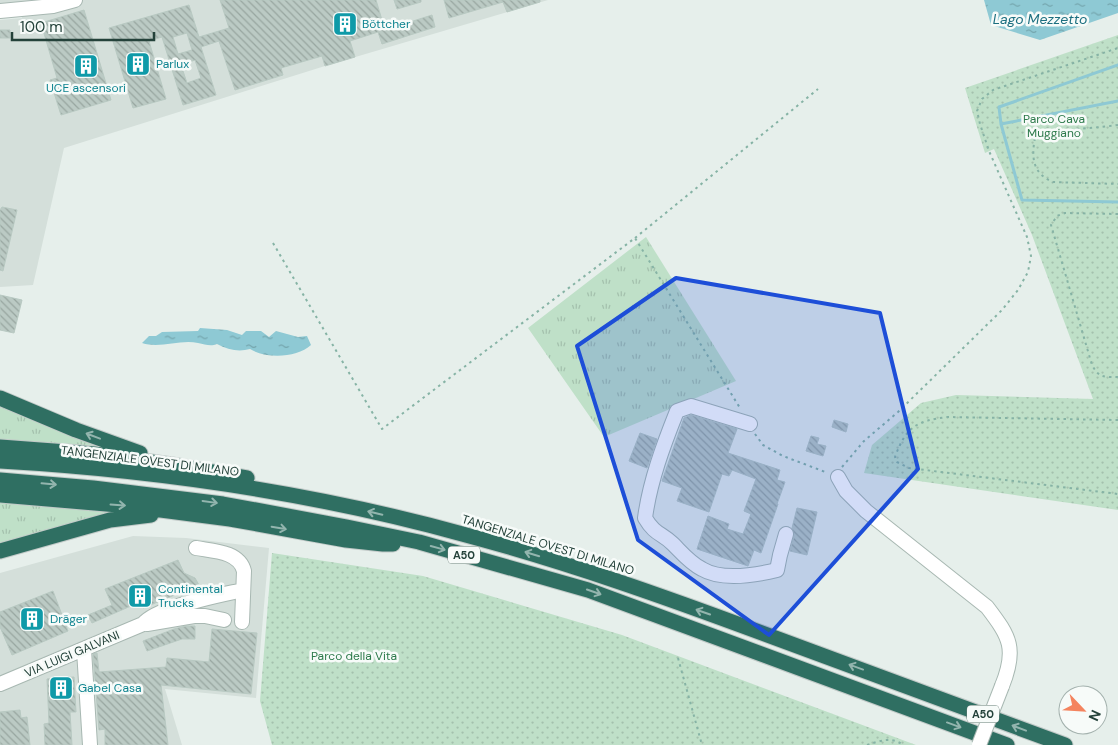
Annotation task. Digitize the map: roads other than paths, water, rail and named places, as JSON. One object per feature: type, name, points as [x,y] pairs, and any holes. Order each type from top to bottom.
[{"type":"highway","points":[[0,398],[76,430],[172,464]]},
{"type":"highway","points":[[0,447],[75,451],[172,464],[245,477],[303,497]]},
{"type":"highway","name":"TANGENZIALE OVEST DI MILANO","points":[[0,461],[100,468],[224,484],[303,497],[464,534],[599,575],[760,632],[1065,745]]},
{"type":"highway","name":"A50","points":[[0,480],[93,488],[214,503],[282,514],[419,542],[588,590],[1007,745]]},
{"type":"highway","points":[[0,495],[130,506],[230,519],[355,541],[383,544],[419,542]]},
{"type":"highway","points":[[0,551],[110,520],[146,515],[230,519]]},
{"type":"street","points":[[0,12],[53,6],[75,0]]},
{"type":"street","points":[[750,424],[691,406],[677,411],[652,480],[645,518],[651,528],[671,542],[685,557],[703,570],[728,576],[755,575],[778,570],[786,534]]},
{"type":"street","points":[[838,477],[846,491],[866,511],[987,607],[1001,625],[1009,642],[1010,666],[979,745]]},
{"type":"street","points":[[196,548],[220,552],[240,561],[244,571],[242,622]]},
{"type":"street","points":[[144,624],[151,616],[167,610],[201,599],[243,590]]},
{"type":"street","points":[[144,624],[149,625],[194,616],[224,620]]},
{"type":"street","name":"VIA LUIGI GALVANI","points":[[0,684],[144,624]]},
{"type":"street","points":[[84,650],[90,745]]},
{"type":"water","name":"Lago Mezzetto","points":[[984,0],[1118,0],[1118,13],[1040,40],[991,25]]},
{"type":"water","points":[[200,328],[227,330],[242,335],[246,331],[261,331],[269,337],[276,331],[298,337],[307,336],[311,345],[298,353],[273,356],[250,349],[233,350],[217,344],[184,342],[149,345],[142,343],[149,336],[156,336],[162,332],[198,331]]},
{"type":"waterway","points":[[1118,65],[999,107],[1001,124],[1022,200],[1118,202]]},
{"type":"waterway","points":[[1001,124],[1118,101]]},
{"type":"place","name":"Böttcher","points":[[345,24]]},
{"type":"place","name":"Parlux","points":[[138,64]]},
{"type":"place","name":"UCE ascensori","points":[[86,66]]},
{"type":"place","name":"Continental Trucks","points":[[140,596]]},
{"type":"place","name":"Dräger","points":[[32,619]]},
{"type":"place","name":"Gabel Casa","points":[[61,688]]},
{"type":"park label","name":"Parco Cava Muggiano","points":[[1054,126]]},
{"type":"park label","name":"Parco della Vita","points":[[354,656]]}]
